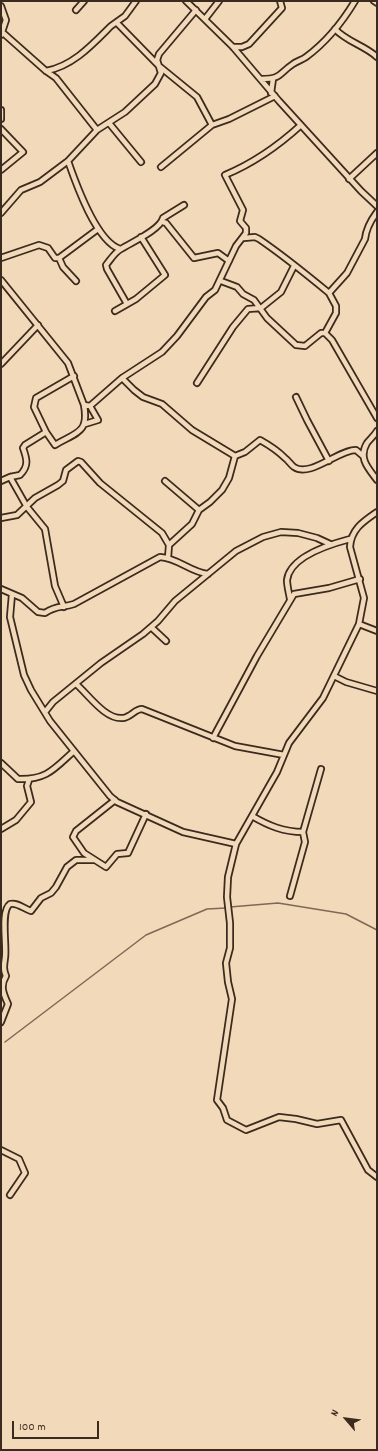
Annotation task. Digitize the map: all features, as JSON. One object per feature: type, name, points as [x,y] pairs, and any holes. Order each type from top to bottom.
[{"type":"street","points":[[76,10],[84,1]]},
{"type":"street","points":[[46,71],[57,69],[77,57],[111,26],[117,23],[136,1]]},
{"type":"street","points":[[186,1],[233,47],[349,179],[377,206]]},
{"type":"street","points":[[206,19],[219,1]]},
{"type":"street","points":[[233,47],[242,48],[249,44],[282,8],[280,1]]},
{"type":"street","points":[[261,79],[273,79],[282,75],[295,63],[305,58],[335,29],[355,1]]},
{"type":"street","points":[[1,6],[6,20],[2,33],[56,78],[98,130]]},
{"type":"street","points":[[1,213],[21,190],[40,182],[68,161],[98,130],[125,112],[155,84],[161,73],[157,60],[159,54],[196,10]]},
{"type":"street","points":[[117,23],[159,66],[197,97],[212,125]]},
{"type":"street","points":[[335,29],[344,38],[365,48],[377,57]]},
{"type":"street","points":[[56,78],[57,69]]},
{"type":"street","points":[[269,100],[273,79]]},
{"type":"street","points":[[161,167],[212,125],[229,120],[275,96]]},
{"type":"street","points":[[1,110],[1,119]]},
{"type":"street","points":[[109,123],[141,162]]},
{"type":"street","points":[[244,238],[246,228],[240,221],[243,210],[226,175],[248,165],[287,138],[302,125]]},
{"type":"street","points":[[1,129],[23,152],[1,170]]},
{"type":"street","points":[[349,179],[377,153]]},
{"type":"street","points":[[68,161],[74,179],[98,229],[113,247],[120,249]]},
{"type":"street","points":[[127,304],[106,265],[120,249],[163,222],[163,218],[184,205]]},
{"type":"street","points":[[329,293],[347,273],[365,239],[370,222],[377,212]]},
{"type":"street","points":[[163,222],[166,223],[194,258],[218,253],[229,261]]},
{"type":"street","points":[[59,258],[98,229]]},
{"type":"street","points":[[115,311],[136,299],[165,275],[141,237]]},
{"type":"street","points":[[90,406],[122,378],[162,352],[178,336],[206,297],[215,290],[238,242],[244,238],[255,237],[289,259],[294,266],[329,293],[336,306],[336,313],[325,333],[321,334],[305,346],[296,345],[267,318],[261,308],[237,287],[221,280]]},
{"type":"street","points":[[1,258],[39,245],[48,248],[55,258],[59,258],[63,267],[76,281]]},
{"type":"street","points":[[197,383],[233,327],[248,309],[261,308],[281,292],[294,266]]},
{"type":"street","points":[[1,281],[68,363],[74,376],[84,405],[87,419],[80,431],[56,445],[46,432],[34,407],[36,398],[74,376]]},
{"type":"street","points":[[1,364],[38,325]]},
{"type":"street","points":[[325,333],[343,358],[377,418]]},
{"type":"street","points":[[122,378],[138,394],[162,404],[192,430],[235,456]]},
{"type":"street","points":[[296,397],[329,461]]},
{"type":"street","points":[[84,405],[90,406]]},
{"type":"street","points":[[84,424],[98,420],[90,406]]},
{"type":"street","points":[[377,431],[368,442],[363,456],[365,464],[377,480]]},
{"type":"street","points":[[1,481],[20,475],[25,469],[27,461],[24,448],[25,445],[46,432]]},
{"type":"street","points":[[235,456],[246,452],[260,440],[275,448],[294,467],[301,469],[307,469],[329,461],[346,451],[356,450],[363,456]]},
{"type":"street","points":[[169,545],[192,524],[199,510],[222,490],[229,478],[235,456]]},
{"type":"street","points":[[1,518],[17,515],[35,498],[63,480],[66,470],[78,461],[81,462],[106,488],[162,533],[169,545],[168,558]]},
{"type":"street","points":[[10,477],[27,507],[45,529],[55,586],[64,607]]},
{"type":"street","points":[[165,481],[199,510]]},
{"type":"street","points":[[377,512],[354,531],[350,539],[350,547],[364,598],[359,624],[323,698],[298,731],[284,755],[277,772],[236,844],[228,877],[227,897],[230,923],[230,948],[226,963],[232,999],[217,1100],[223,1108],[227,1120],[246,1130],[279,1117],[317,1124],[341,1120],[368,1170],[377,1177]]},
{"type":"street","points":[[45,712],[53,702],[101,663],[123,649],[151,627],[175,601],[236,551],[263,537],[281,532],[298,533],[318,538],[330,544]]},
{"type":"street","points":[[290,598],[287,581],[289,572],[295,563],[330,544],[350,539]]},
{"type":"street","points":[[2,590],[22,598],[38,612],[45,613],[54,607],[64,607],[111,585],[151,560],[160,557],[168,558],[198,573],[208,574]]},
{"type":"street","points":[[213,738],[290,598],[296,592],[329,588],[360,579]]},
{"type":"street","points":[[12,594],[10,617],[24,675],[38,703],[110,796],[115,800],[183,832],[236,844]]},
{"type":"street","points":[[359,624],[377,631]]},
{"type":"street","points":[[151,627],[166,641]]},
{"type":"street","points":[[334,676],[346,682],[377,691]]},
{"type":"street","points":[[83,678],[83,690]]},
{"type":"street","points":[[76,684],[95,704],[118,718],[127,717],[138,709],[142,709],[235,746],[284,755]]},
{"type":"street","points":[[1,762],[18,780],[29,780],[49,774],[74,751]]},
{"type":"street","points":[[290,896],[305,842],[303,832],[321,769]]},
{"type":"street","points":[[1,829],[16,820],[31,802],[27,786],[29,780]]},
{"type":"street","points":[[115,800],[73,834],[72,837],[84,853],[92,860],[106,867],[117,854],[128,854],[146,814]]},
{"type":"street","points":[[252,816],[275,828],[288,832],[303,832]]},
{"type":"street","points":[[1,1022],[8,1004],[1,988],[1,982],[6,976],[3,964],[5,958],[1,921],[5,909],[9,905],[15,904],[31,911],[41,898],[51,893],[56,887],[67,867],[76,860],[92,860]]},
{"type":"street","points":[[1,1150],[19,1158],[25,1174],[10,1196]]},
{"type":"waterway","points":[[230,907],[278,903],[346,914],[377,930]]},
{"type":"waterway","points":[[5,1042],[146,935],[207,909],[226,908]]}]
